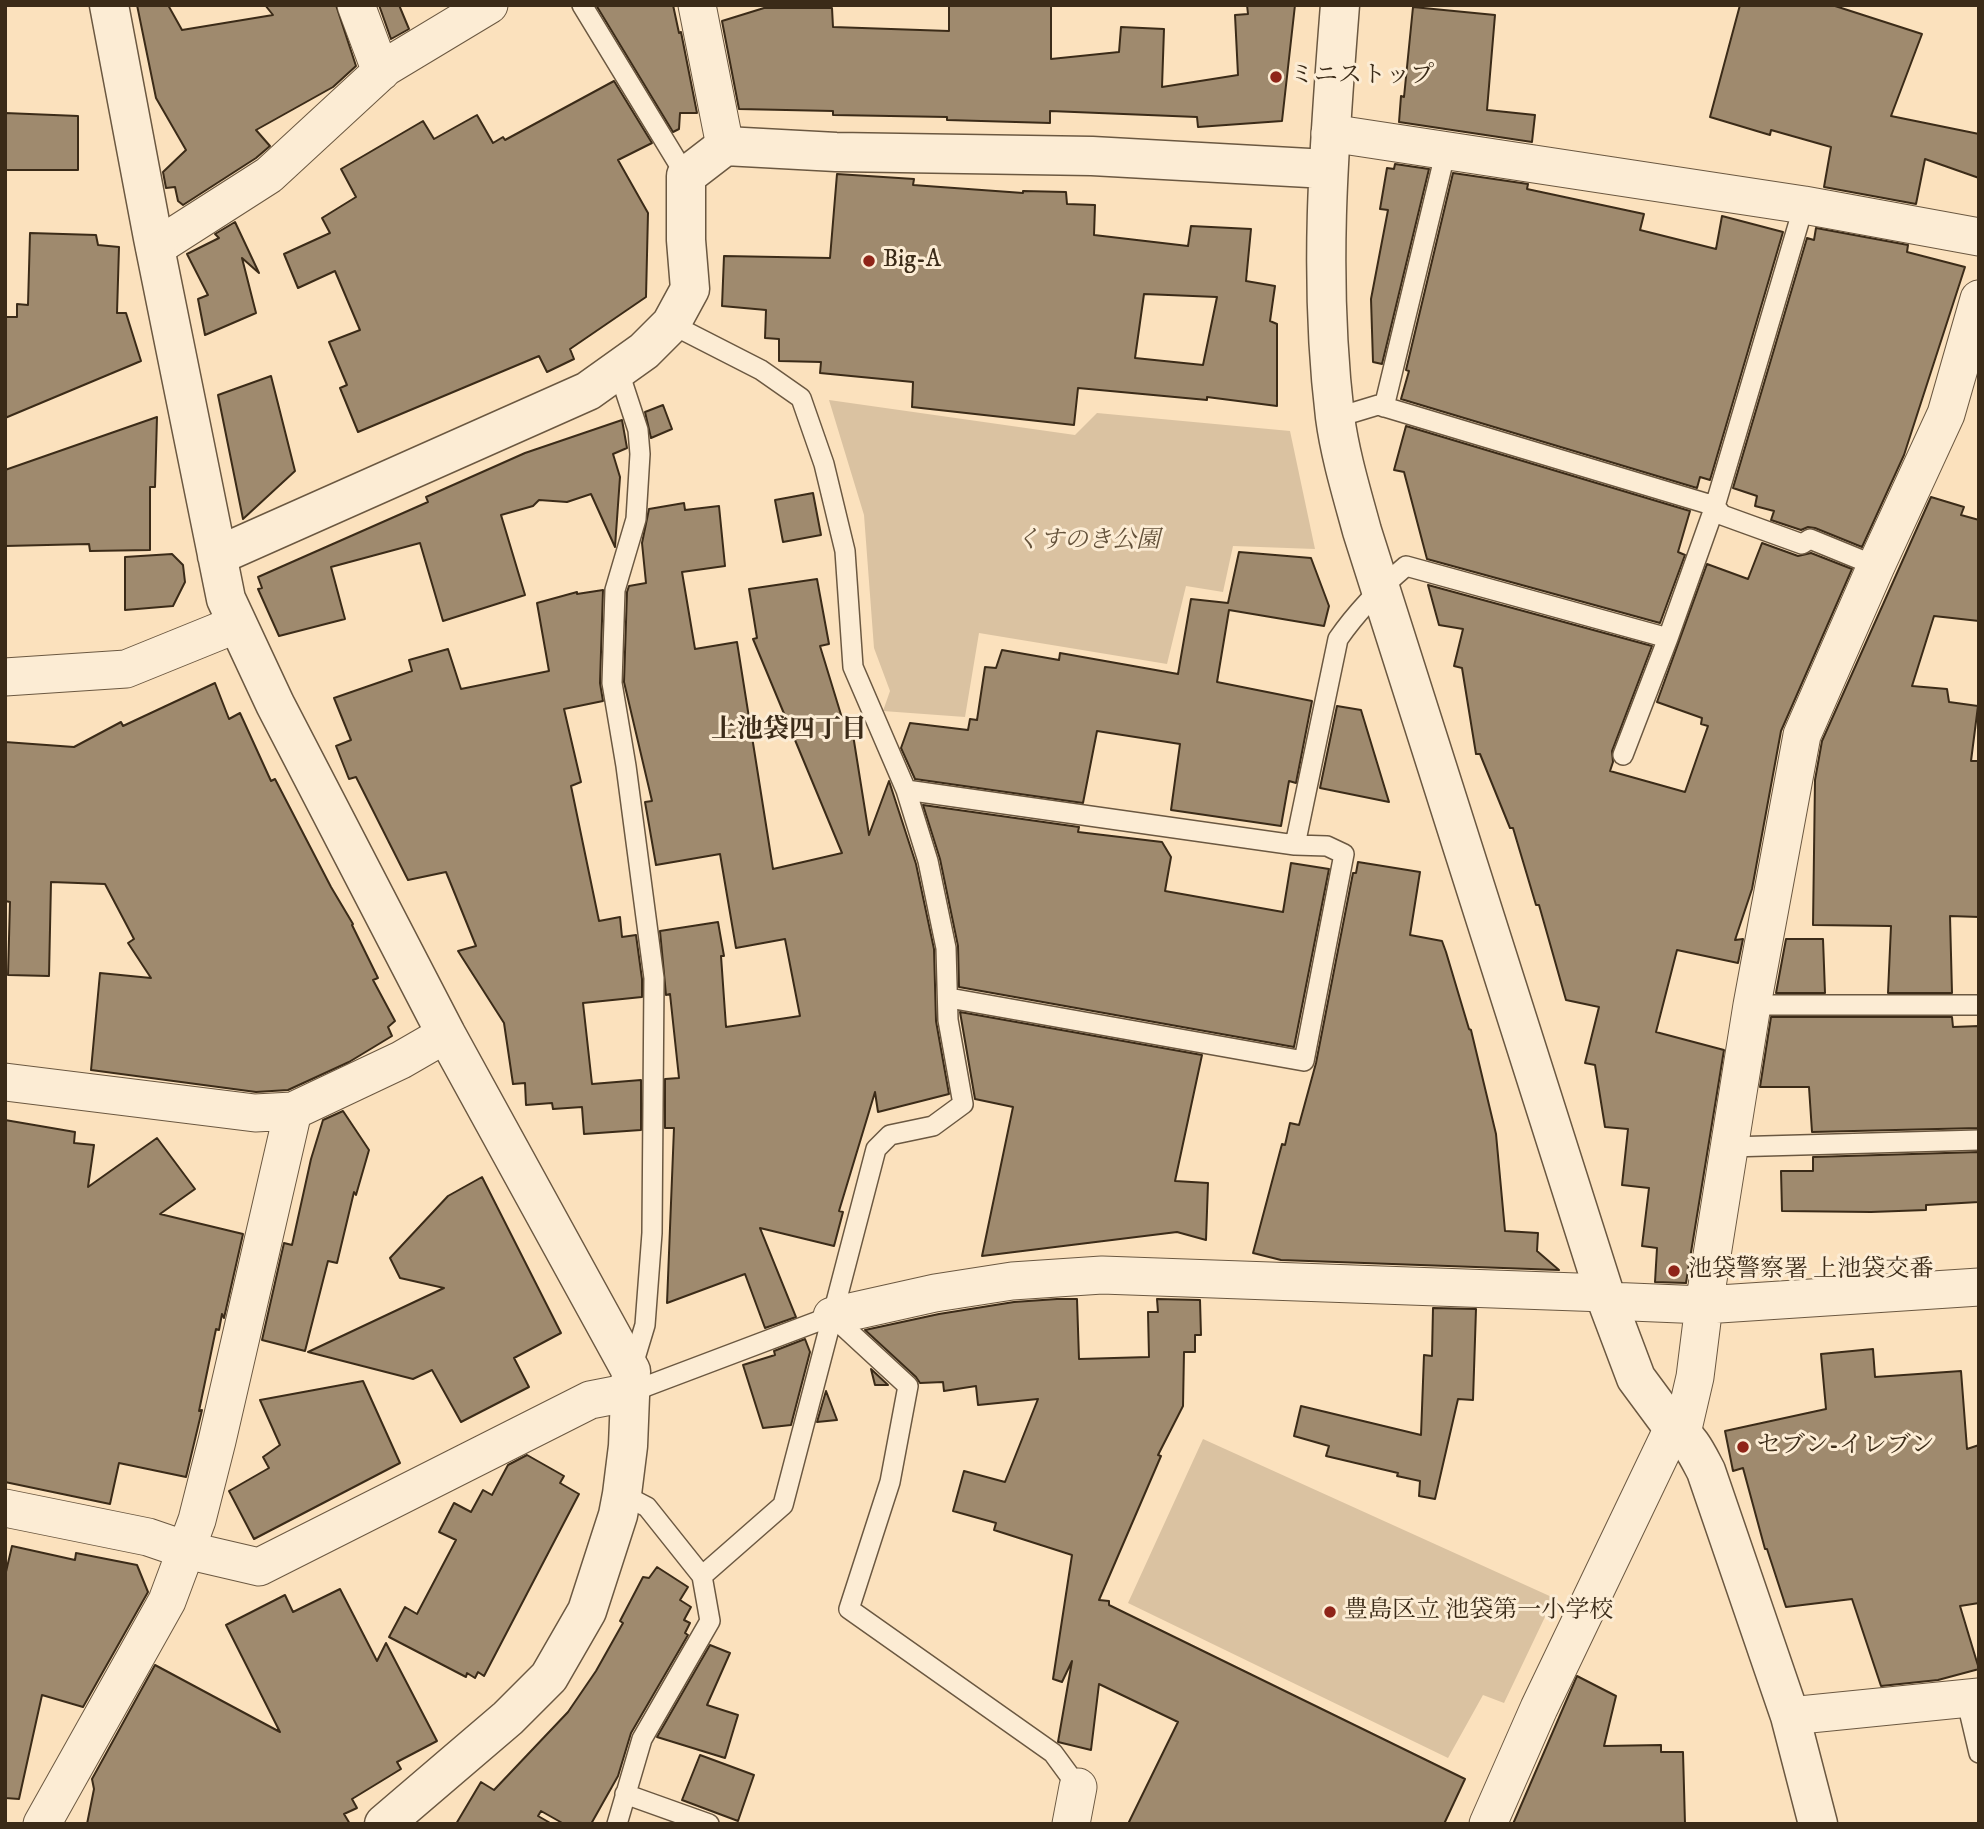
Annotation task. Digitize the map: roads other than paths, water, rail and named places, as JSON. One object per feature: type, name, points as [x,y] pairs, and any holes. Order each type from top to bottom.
[{"type":"street","points":[[109,5],[226,599],[275,704],[446,1034],[631,1381],[618,1515],[587,1611],[549,1677],[508,1718],[384,1824]]},
{"type":"street","points":[[356,5],[381,72]]},
{"type":"street","points":[[155,247],[269,175],[381,72],[489,5]]},
{"type":"street","points":[[697,5],[725,146]]},
{"type":"street","points":[[1340,5],[1328,151],[1324,242],[1335,418],[1359,519],[1606,1297],[1636,1378],[1695,1449],[1706,1471],[1790,1716],[1818,1824]]},
{"type":"street","points":[[217,556],[588,391],[644,351],[671,324],[690,289],[686,240],[686,176],[725,146],[836,152],[1091,156],[1446,150],[1804,205],[1979,237]]},
{"type":"street","points":[[1488,1824],[1539,1708],[1677,1430],[1695,1377],[1752,1005],[1802,735],[1946,414],[1979,299]]},
{"type":"street","points":[[5,677],[126,669],[237,624]]},
{"type":"street","points":[[5,1082],[255,1112],[293,1111],[401,1060],[446,1034]]},
{"type":"street","points":[[42,1824],[167,1601],[197,1520],[293,1111]]},
{"type":"street","points":[[832,1316],[935,1293],[1012,1281],[1102,1275],[1606,1297],[1704,1305],[1979,1287]]},
{"type":"street","points":[[5,1508],[148,1537],[186,1550],[259,1567],[631,1381]]},
{"type":"street","points":[[1790,1716],[1972,1698]]},
{"type":"street","points":[[1071,1824],[1078,1787]]},
{"type":"lane","points":[[582,5],[686,176]]},
{"type":"lane","points":[[1384,407],[1446,150]]},
{"type":"lane","points":[[1623,755],[1715,506],[1804,205]]},
{"type":"lane","points":[[671,324],[761,370],[801,398],[824,464],[845,551],[853,667],[906,790],[937,898],[946,948],[948,1020],[963,1104],[933,1126],[890,1135],[876,1149],[783,1505],[702,1576]]},
{"type":"lane","points":[[618,369],[638,430],[640,454],[636,519],[615,590],[612,683],[626,766],[654,978],[652,1233],[645,1325],[631,1381]]},
{"type":"lane","points":[[1335,418],[1378,405],[1715,506],[1722,514],[1802,544],[1810,539],[1876,566]]},
{"type":"lane","points":[[1295,845],[1338,639],[1353,617],[1381,587],[1406,566],[1668,638]]},
{"type":"lane","points":[[906,790],[1295,845],[1326,846],[1344,854],[1304,1061],[949,998]]},
{"type":"lane","points":[[1752,1005],[1979,1005]]},
{"type":"lane","points":[[1729,1147],[1979,1140]]},
{"type":"lane","points":[[631,1381],[832,1316]]},
{"type":"lane","points":[[832,1316],[908,1386],[890,1482],[849,1609],[1053,1754],[1078,1787]]},
{"type":"lane","points":[[617,1824],[642,1739],[710,1621],[702,1576],[647,1507],[622,1494]]},
{"type":"lane","points":[[1972,1698],[1979,1753]]},
{"type":"lane","points":[[625,1794],[709,1824]]},
{"type":"place","name":"ミニストップ","points":[[1276,77]]},
{"type":"place","name":"Big-A","points":[[869,261]]},
{"type":"place","name":"池袋警察署 上池袋交番","points":[[1674,1271]]},
{"type":"place","name":"セブン-イレブン","points":[[1743,1447]]},
{"type":"place","name":"豊島区立 池袋第一小学校","points":[[1330,1612]]},
{"type":"district","name":"上池袋四丁目","points":[[789,732]]},
{"type":"park label","name":"くすのき公園","points":[[1088,542]]}]
